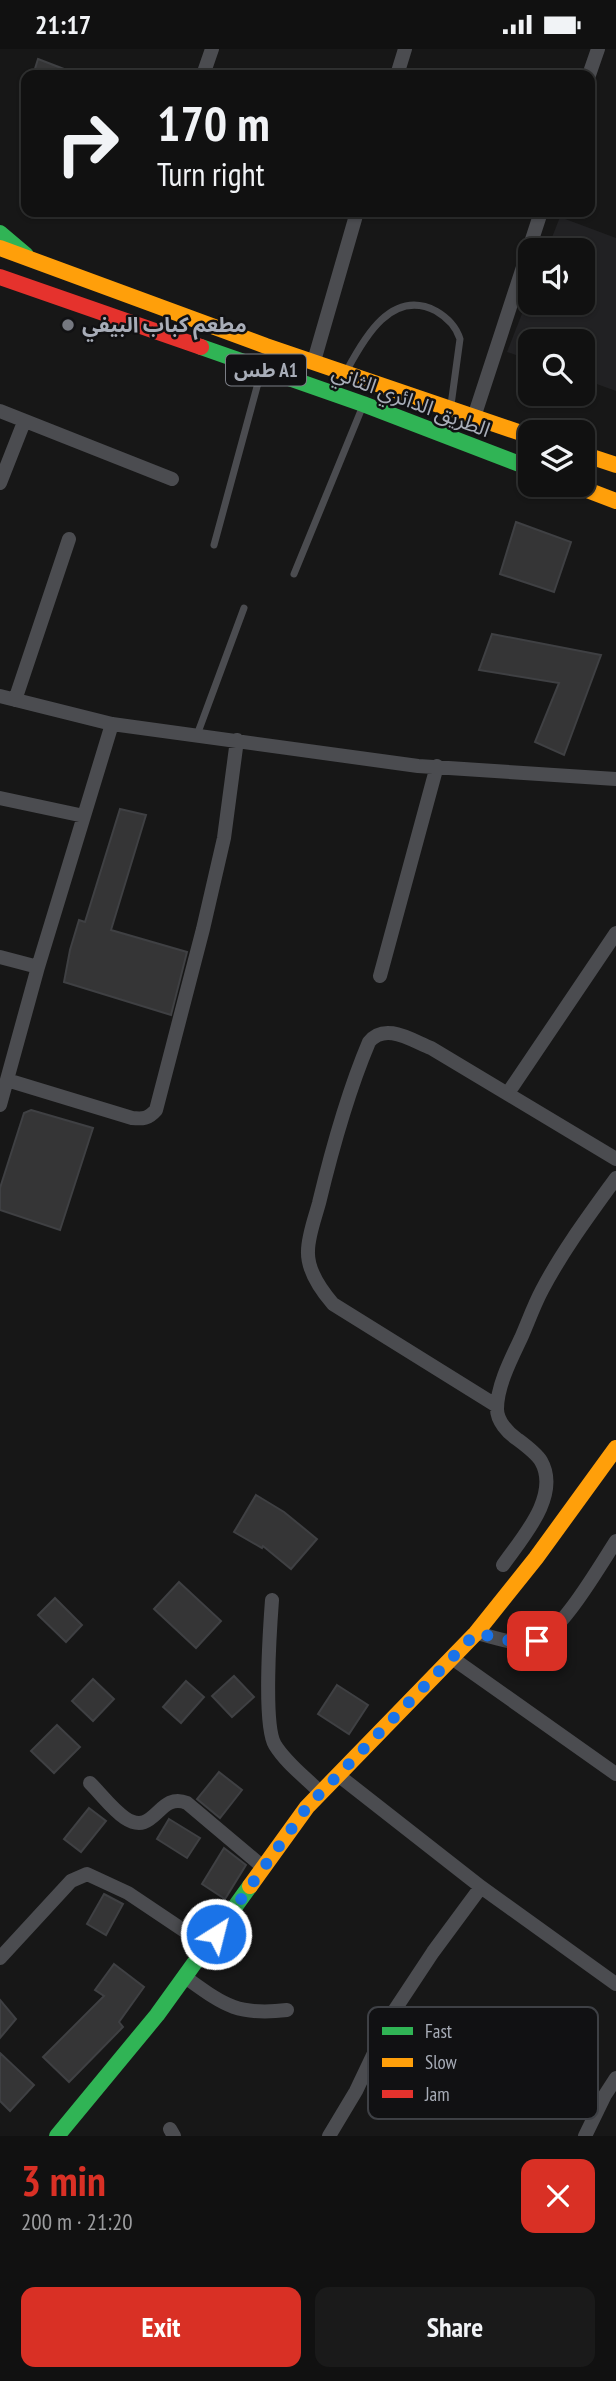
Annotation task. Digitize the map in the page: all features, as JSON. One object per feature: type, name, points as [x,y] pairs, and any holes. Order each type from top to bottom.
[{"type":"main road","points":[[0,233],[34,260]]},
{"type":"main road","name":"الطريق الدائري الثاني","points":[[0,248],[266,346],[518,432]]},
{"type":"main road","name":"الطريق الدائري الثاني","points":[[0,277],[363,404],[518,462]]},
{"type":"main road","points":[[595,458],[616,465]]},
{"type":"main road","points":[[595,485],[616,493]]},
{"type":"main road","points":[[595,493],[616,501]]},
{"type":"main road","points":[[57,2136],[128,2052],[186,1977],[263,1867],[320,1792],[476,1633],[616,1448]]},
{"type":"street","points":[[205,70],[212,49]]},
{"type":"street","points":[[399,70],[405,49]]},
{"type":"street","points":[[591,70],[598,49]]},
{"type":"street","points":[[314,361],[356,217]]},
{"type":"street","points":[[474,417],[539,217]]},
{"type":"street","points":[[0,411],[172,479]]},
{"type":"street","points":[[0,483],[24,422]]},
{"type":"street","points":[[15,700],[68,539]]},
{"type":"street","points":[[0,696],[112,723],[197,735],[437,766],[616,779]]},
{"type":"street","points":[[0,1105],[38,967],[112,723]]},
{"type":"street","points":[[7,1080],[132,1118],[144,1119],[156,1111],[224,838],[237,740]]},
{"type":"street","points":[[380,977],[437,766]]},
{"type":"street","points":[[0,798],[84,816]]},
{"type":"street","points":[[508,1093],[616,933]]},
{"type":"street","points":[[0,957],[38,967]]},
{"type":"street","points":[[497,1406],[333,1304],[314,1275],[308,1251],[343,1112],[364,1055],[375,1035],[384,1032],[430,1048],[616,1159]]},
{"type":"street","points":[[503,1565],[540,1513],[545,1472],[540,1459],[503,1425],[497,1414],[497,1406],[512,1357],[543,1289],[575,1234],[616,1178]]},
{"type":"street","points":[[476,1633],[520,1643],[537,1641],[548,1636],[616,1541]]},
{"type":"street","points":[[272,1600],[269,1660],[271,1737],[285,1757],[320,1792]]},
{"type":"street","points":[[452,1658],[616,1774]]},
{"type":"street","points":[[338,1775],[481,1887],[616,1984]]},
{"type":"street","points":[[90,1783],[124,1818],[135,1823],[151,1820],[170,1801],[187,1803],[263,1867]]},
{"type":"street","points":[[0,1958],[71,1881],[87,1874],[128,1893],[207,1946]]},
{"type":"street","points":[[398,2007],[481,1887]]},
{"type":"street","points":[[186,1977],[220,2002],[241,2011],[287,2011]]},
{"type":"street","points":[[329,2136],[368,2067]]},
{"type":"street","points":[[598,2109],[616,2078]]},
{"type":"street","points":[[584,2136],[593,2119]]},
{"type":"lane","points":[[345,372],[362,342],[379,321],[394,309],[415,305],[432,309],[450,321],[460,339],[451,409]]},
{"type":"lane","points":[[214,545],[262,368]]},
{"type":"lane","points":[[294,574],[363,404]]},
{"type":"lane","points":[[197,735],[244,608]]},
{"type":"shaded area","points":[[560,217],[616,238],[616,391],[595,383],[595,329],[518,329],[518,356],[507,352],[521,315],[595,315],[595,238],[552,238]]},
{"type":"building","points":[[38,59],[67,70],[35,70]]},
{"type":"building","points":[[516,522],[571,542],[554,592],[500,574]]},
{"type":"building","points":[[492,634],[601,655],[564,755],[535,742],[559,683],[479,670]]},
{"type":"building","points":[[120,809],[146,815],[111,930],[187,952],[171,1015],[64,982],[79,920],[85,922]]},
{"type":"building","points":[[31,1110],[93,1128],[60,1230],[0,1210],[0,1188],[24,1113]]},
{"type":"building","points":[[256,1495],[284,1512],[317,1539],[291,1569],[263,1546],[262,1548],[234,1532]]},
{"type":"building","points":[[179,1582],[221,1621],[196,1648],[154,1609]]},
{"type":"building","points":[[55,1598],[82,1625],[66,1642],[38,1615]]},
{"type":"building","points":[[234,1676],[254,1697],[232,1717],[212,1696]]},
{"type":"building","points":[[93,1679],[114,1699],[93,1721],[72,1701]]},
{"type":"building","points":[[186,1681],[204,1697],[181,1723],[163,1707]]},
{"type":"building","points":[[337,1685],[368,1705],[349,1734],[318,1714]]},
{"type":"building","points":[[57,1725],[80,1747],[54,1773],[31,1751]]},
{"type":"building","points":[[219,1772],[242,1790],[220,1818],[197,1799]]},
{"type":"building","points":[[89,1808],[106,1821],[81,1852],[64,1839]]},
{"type":"building","points":[[169,1819],[200,1838],[187,1858],[157,1839]]},
{"type":"building","points":[[224,1848],[246,1865],[225,1899],[202,1884]]},
{"type":"building","points":[[104,1894],[123,1904],[106,1935],[87,1924]]},
{"type":"building","points":[[114,1964],[144,1987],[119,2022],[123,2027],[69,2082],[43,2057],[104,1996],[95,1990]]},
{"type":"building","points":[[0,2000],[16,2019],[0,2038]]},
{"type":"building","points":[[0,2053],[34,2085],[10,2111],[0,2101]]},
{"type":"traffic: fast","points":[[0,233],[26,255]]},
{"type":"traffic: fast","points":[[201,347],[363,404],[518,463]]},
{"type":"traffic: fast","points":[[57,2136],[157,2015],[250,1886]]},
{"type":"traffic: slow","points":[[0,248],[266,346],[518,432]]},
{"type":"traffic: slow","points":[[595,458],[616,465]]},
{"type":"traffic: slow","points":[[595,493],[616,501]]},
{"type":"traffic: slow","points":[[250,1886],[307,1807],[476,1633],[536,1558],[616,1448]]},
{"type":"traffic: jam","points":[[0,277],[201,347]]},
{"type":"place","name":"مطعم كباب البيفي","points":[[68,325]]},
{"type":"route","points":[[216,1934],[307,1807],[476,1633],[520,1643],[537,1641]]}]
